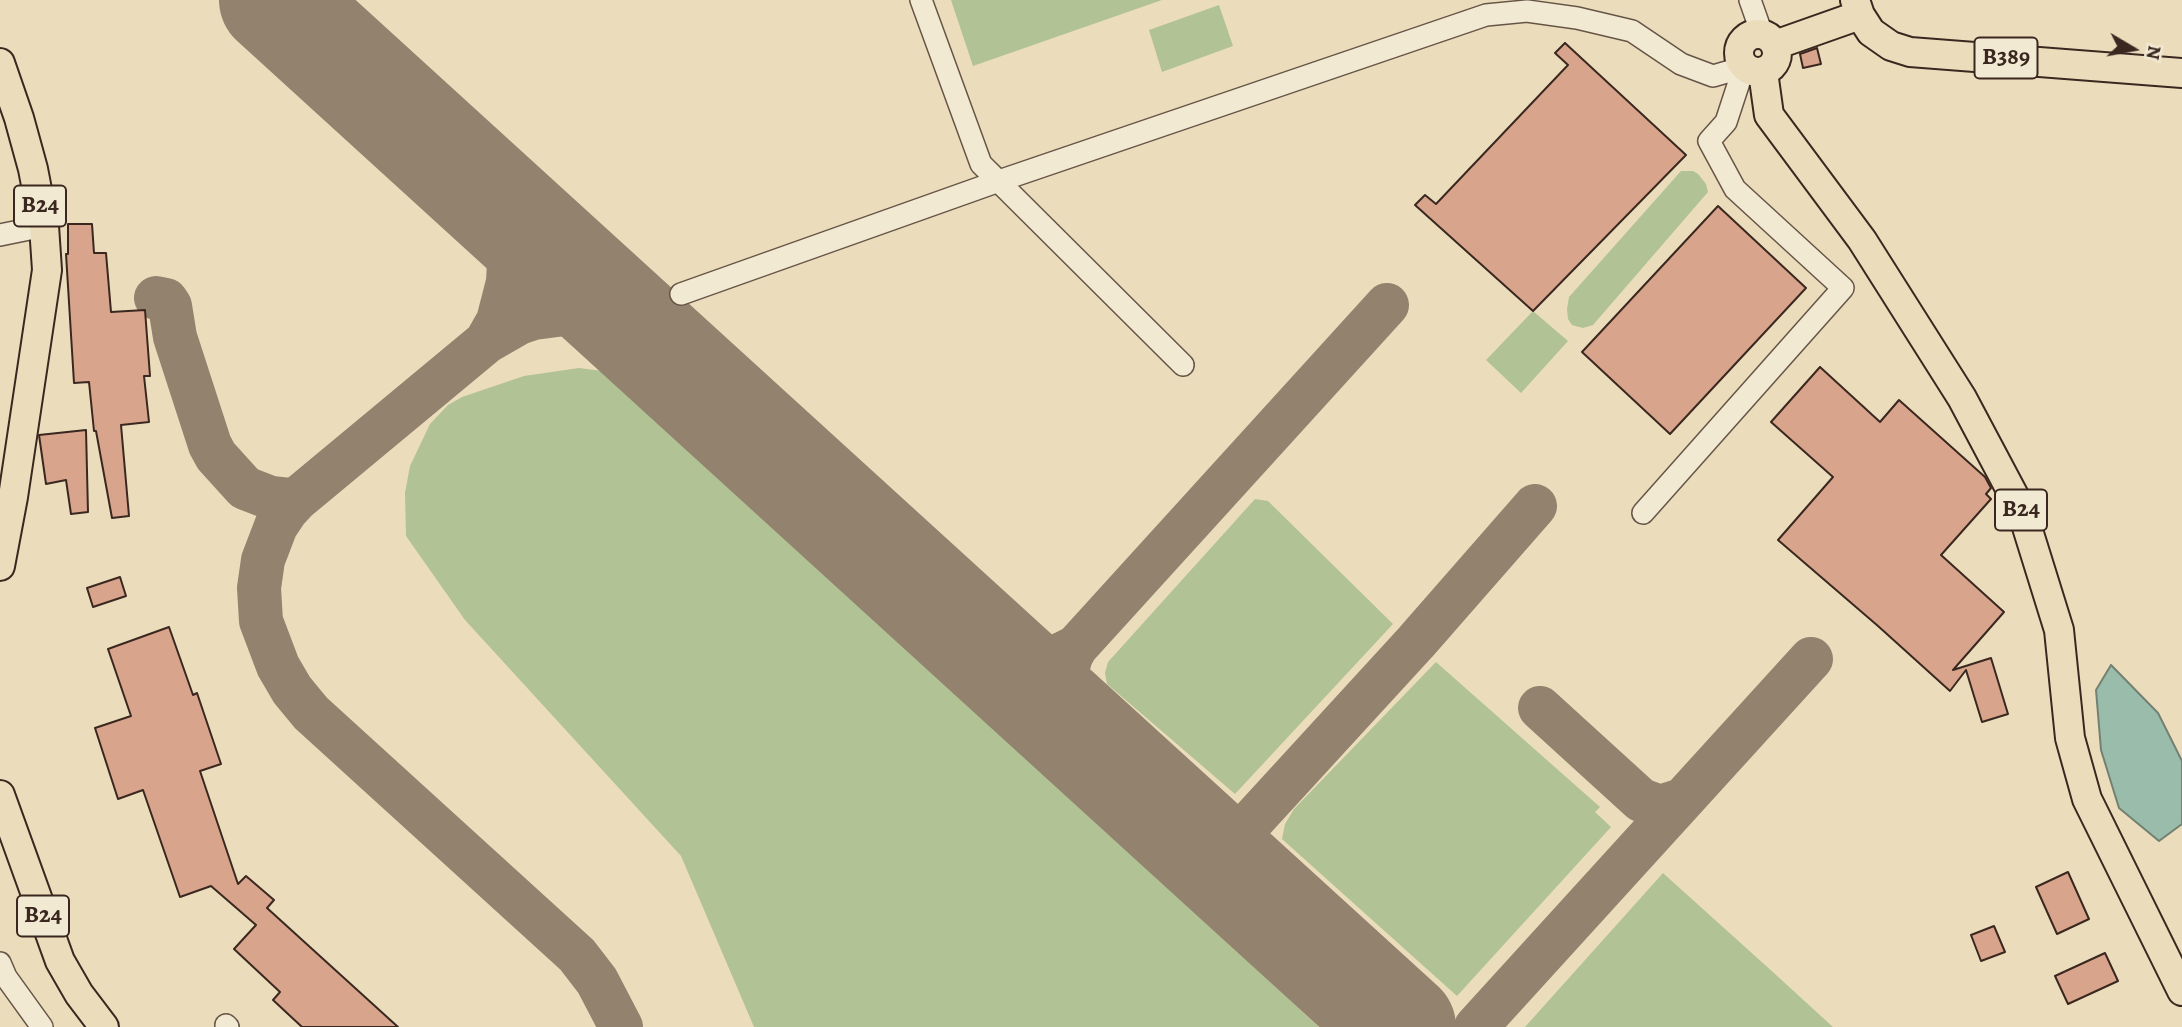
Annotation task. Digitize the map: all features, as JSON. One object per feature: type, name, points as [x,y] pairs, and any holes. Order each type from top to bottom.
[{"type":"main road","points":[[1754,69],[1774,64],[1777,57],[1768,39],[1857,8]]},
{"type":"main road","name":"B389","points":[[1857,8],[1871,32],[1891,46],[1910,52],[2182,73]]},
{"type":"main road","name":"B24","points":[[0,63],[33,169],[44,226],[47,270],[0,566]]},
{"type":"main road","name":"B24","points":[[1754,69],[1769,115],[1876,262],[1962,398],[2022,511],[2059,630],[2070,738],[2081,780],[2105,838],[2182,992]]},
{"type":"main road","name":"B24","points":[[0,477],[35,352]]},
{"type":"main road","name":"B24","points":[[0,795],[60,961],[79,994],[104,1027]]},
{"type":"main road","name":"B24","points":[[0,845],[43,972],[83,1027]]},
{"type":"street","points":[[921,0],[981,164],[1183,365]]},
{"type":"street","points":[[1750,0],[1768,39]]},
{"type":"street","points":[[681,293],[1486,15],[1527,11],[1632,31],[1681,64],[1713,76],[1754,69]]},
{"type":"street","points":[[1643,513],[1843,288],[1735,189],[1709,141],[1726,121],[1754,69]]},
{"type":"street","points":[[0,235],[44,226]]},
{"type":"street","points":[[2,973],[42,1027]]},
{"type":"shaded area","points":[[951,0],[1162,0],[973,66]]},
{"type":"shaded area","points":[[1219,5],[1233,46],[1162,72],[1149,30]]},
{"type":"shaded area","points":[[1681,171],[1698,174],[1706,184],[1708,192],[1593,325],[1583,328],[1572,325],[1568,319],[1569,297]]},
{"type":"shaded area","points":[[1533,311],[1568,341],[1521,393],[1486,360]]},
{"type":"shaded area","points":[[579,368],[610,372],[1319,1027],[754,1027],[681,856],[465,620],[406,536],[405,493],[410,466],[430,424],[448,405],[462,397],[524,376]]},
{"type":"shaded area","points":[[1255,499],[1268,501],[1393,624],[1235,794],[1107,684],[1105,673],[1108,662]]},
{"type":"shaded area","points":[[1436,662],[1600,807],[1595,812],[1611,827],[1457,996],[1282,839],[1285,824],[1294,809]]},
{"type":"shaded area","points":[[2111,665],[2158,713],[2182,761],[2182,824],[2159,841],[2119,808],[2101,750],[2096,690]]},
{"type":"shaded area","points":[[1663,873],[1775,974],[1833,1027],[1525,1027]]},
{"type":"building","points":[[1565,43],[1686,155],[1533,311],[1415,205],[1425,195],[1436,204],[1568,65],[1555,53]]},
{"type":"building","points":[[1817,48],[1821,64],[1803,68],[1800,54]]},
{"type":"building","points":[[1718,206],[1806,288],[1670,434],[1582,352]]},
{"type":"building","points":[[68,224],[92,224],[94,253],[106,253],[111,312],[145,310],[150,376],[144,376],[149,422],[121,425],[129,516],[112,518],[94,431],[89,382],[74,383],[66,254]]},
{"type":"building","points":[[1820,367],[1880,422],[1899,400],[1985,477],[1991,488],[1986,494],[1991,499],[1941,555],[2004,612],[1953,670],[1991,658],[2008,714],[1982,722],[1966,670],[1950,691],[1778,540],[1833,477],[1771,422]]},
{"type":"building","points":[[86,430],[88,512],[71,514],[66,480],[46,484],[39,435]]},
{"type":"building","points":[[120,577],[126,596],[93,607],[87,588]]},
{"type":"building","points":[[169,627],[193,695],[197,693],[221,764],[200,771],[238,884],[246,876],[274,900],[267,908],[398,1027],[302,1027],[273,1000],[280,992],[234,949],[256,925],[211,886],[180,897],[143,790],[118,799],[95,728],[131,716],[108,649]]},
{"type":"building","points":[[2068,872],[2089,919],[2057,934],[2036,887]]},
{"type":"building","points":[[1994,926],[2005,952],[1981,961],[1971,935]]},
{"type":"building","points":[[2105,953],[2118,981],[2068,1004],[2055,976]]},
{"type":"taxiway","points":[[471,180],[502,222],[510,242],[508,282],[498,321],[486,342],[286,511],[276,526],[263,560],[259,588],[261,621],[278,666],[292,690],[311,713],[577,955],[597,981],[621,1027]]},
{"type":"taxiway","points":[[156,298],[166,300],[170,306],[175,337],[216,456],[245,488],[271,498],[297,499]]},
{"type":"taxiway","points":[[1084,738],[1067,708],[1063,684],[1076,647],[1387,305]]},
{"type":"taxiway","points":[[486,342],[519,323],[534,318],[572,313],[595,316],[617,324],[654,346]]},
{"type":"taxiway","points":[[1217,859],[1416,642],[1535,506]]},
{"type":"taxiway","points":[[981,644],[1013,659],[1035,662],[1056,657],[1076,647]]},
{"type":"taxiway","points":[[1476,1027],[1811,659]]},
{"type":"taxiway","points":[[1540,708],[1641,800],[1660,807],[1682,800]]},
{"type":"runway","points":[[274,0],[1401,1027]]}]
